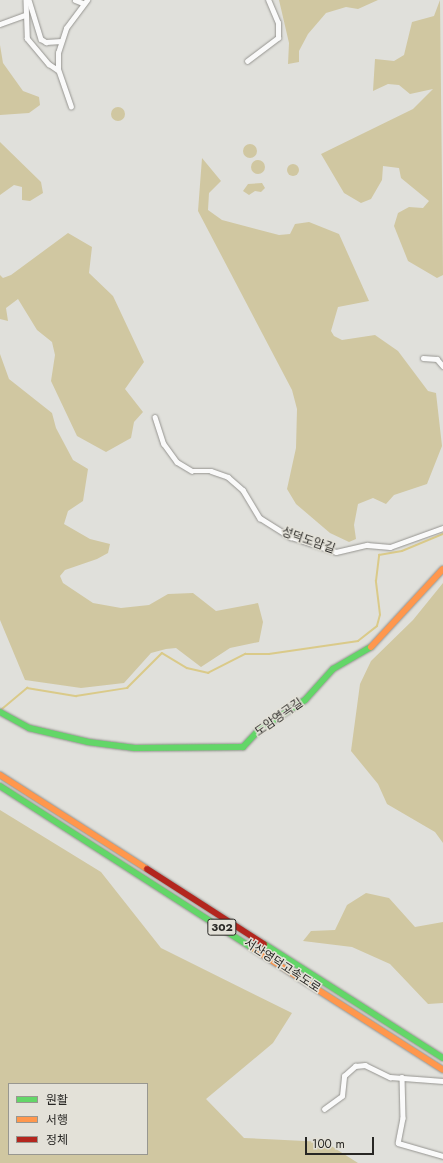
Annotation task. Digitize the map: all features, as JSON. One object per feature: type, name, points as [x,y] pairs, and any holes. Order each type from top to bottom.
[{"type":"main road","name":"도암영곡길","points":[[0,712],[29,728],[88,742],[135,748],[243,747],[260,729],[305,700],[333,669],[377,644],[443,569]]},
{"type":"main road","name":"서산영덕고속도로","points":[[0,775],[443,1058]]},
{"type":"main road","name":"서산영덕고속도로","points":[[0,786],[443,1070]]},
{"type":"street","points":[[26,0],[25,15],[27,38],[49,64],[58,70]]},
{"type":"street","points":[[29,0],[41,39],[46,42],[61,41]]},
{"type":"street","points":[[71,107],[58,70],[61,41],[85,2],[75,0]]},
{"type":"street","points":[[246,61],[278,38],[278,23],[268,0]]},
{"type":"street","points":[[0,24],[25,15]]},
{"type":"street","points":[[423,358],[437,359],[443,366]]},
{"type":"street","name":"성덕도암길","points":[[155,417],[164,444],[177,462],[192,471],[211,471],[228,477],[243,490],[260,518],[291,537],[342,552],[358,546],[390,547],[443,528]]},
{"type":"street","points":[[324,1109],[342,1096],[344,1076],[355,1066],[365,1065],[382,1075],[443,1082]]},
{"type":"street","points":[[402,1077],[403,1118],[398,1143],[443,1156]]},
{"type":"shaded area","points":[[279,0],[378,0],[358,9],[346,7],[326,13],[308,34],[299,51],[299,62],[288,64],[289,43]]},
{"type":"shaded area","points":[[440,0],[443,275],[437,278],[408,261],[394,226],[398,213],[409,207],[423,208],[429,201],[401,178],[399,168],[383,166],[382,180],[371,199],[361,203],[344,193],[321,154],[413,109],[433,89],[410,94],[399,85],[388,84],[373,91],[375,59],[394,61],[404,55],[412,22],[434,16]]},
{"type":"shaded area","points":[[0,45],[3,63],[23,91],[39,97],[40,105],[29,113],[0,115]]},
{"type":"shaded area","points":[[118,107],[123,109],[125,114],[123,119],[118,121],[113,119],[111,114],[113,109]]},
{"type":"shaded area","points":[[0,142],[41,182],[43,193],[30,201],[22,200],[22,187],[14,185],[0,195]]},
{"type":"shaded area","points":[[250,144],[255,146],[257,151],[255,156],[250,158],[245,156],[243,151],[245,146]]},
{"type":"shaded area","points":[[202,158],[221,181],[209,193],[208,210],[222,220],[279,235],[290,234],[295,224],[309,222],[339,234],[369,301],[338,307],[331,331],[334,336],[342,340],[375,335],[398,351],[428,391],[436,393],[442,446],[427,484],[394,495],[386,504],[373,498],[358,504],[354,525],[356,539],[349,542],[330,533],[296,504],[287,489],[296,448],[297,409],[292,390],[198,211]]},
{"type":"shaded area","points":[[258,160],[263,162],[265,167],[263,172],[258,174],[253,172],[251,167],[253,162]]},
{"type":"shaded area","points":[[291,164],[295,164],[299,170],[295,176],[291,176],[287,172],[287,168]]},
{"type":"shaded area","points":[[262,183],[265,188],[261,192],[255,191],[249,195],[243,191],[248,184]]},
{"type":"shaded area","points":[[68,233],[92,247],[89,273],[113,296],[144,362],[125,389],[143,412],[134,422],[131,438],[106,452],[77,436],[51,381],[55,355],[52,342],[37,330],[18,299],[6,308],[8,321],[0,319],[0,275],[3,278],[11,275]]},
{"type":"shaded area","points":[[0,354],[9,379],[52,413],[56,428],[73,460],[88,469],[83,501],[68,511],[64,524],[90,539],[110,544],[108,553],[97,559],[65,570],[60,576],[63,583],[93,603],[121,608],[149,605],[168,594],[193,593],[216,611],[258,603],[263,622],[259,642],[230,648],[201,667],[176,648],[151,653],[124,683],[81,688],[25,680],[0,620]]},
{"type":"shaded area","points":[[443,583],[443,843],[435,832],[387,804],[378,784],[351,751],[360,684],[371,661],[413,620]]},
{"type":"shaded area","points":[[0,810],[101,872],[161,948],[292,1013],[273,1043],[206,1099],[244,1138],[325,1142],[358,1163],[0,1163]]},
{"type":"shaded area","points":[[366,893],[389,898],[415,927],[443,922],[443,1003],[428,1004],[390,964],[352,947],[303,941],[311,931],[335,930],[347,905]]},
{"type":"waterway","points":[[2,709],[27,688],[76,696],[127,688],[162,653],[187,668],[208,673],[245,654],[269,654],[358,641],[377,626],[380,615],[376,581],[379,555],[402,551],[443,534]]},
{"type":"traffic: fast","points":[[0,712],[29,728],[88,742],[135,748],[243,747],[260,729],[305,700],[333,669],[371,647]]},
{"type":"traffic: fast","points":[[0,786],[254,949]]},
{"type":"traffic: fast","points":[[264,944],[443,1058]]},
{"type":"traffic: slow","points":[[371,647],[443,569]]},
{"type":"traffic: slow","points":[[0,775],[147,869]]},
{"type":"traffic: slow","points":[[254,949],[443,1070]]},
{"type":"traffic: jam","points":[[147,869],[264,944]]}]
